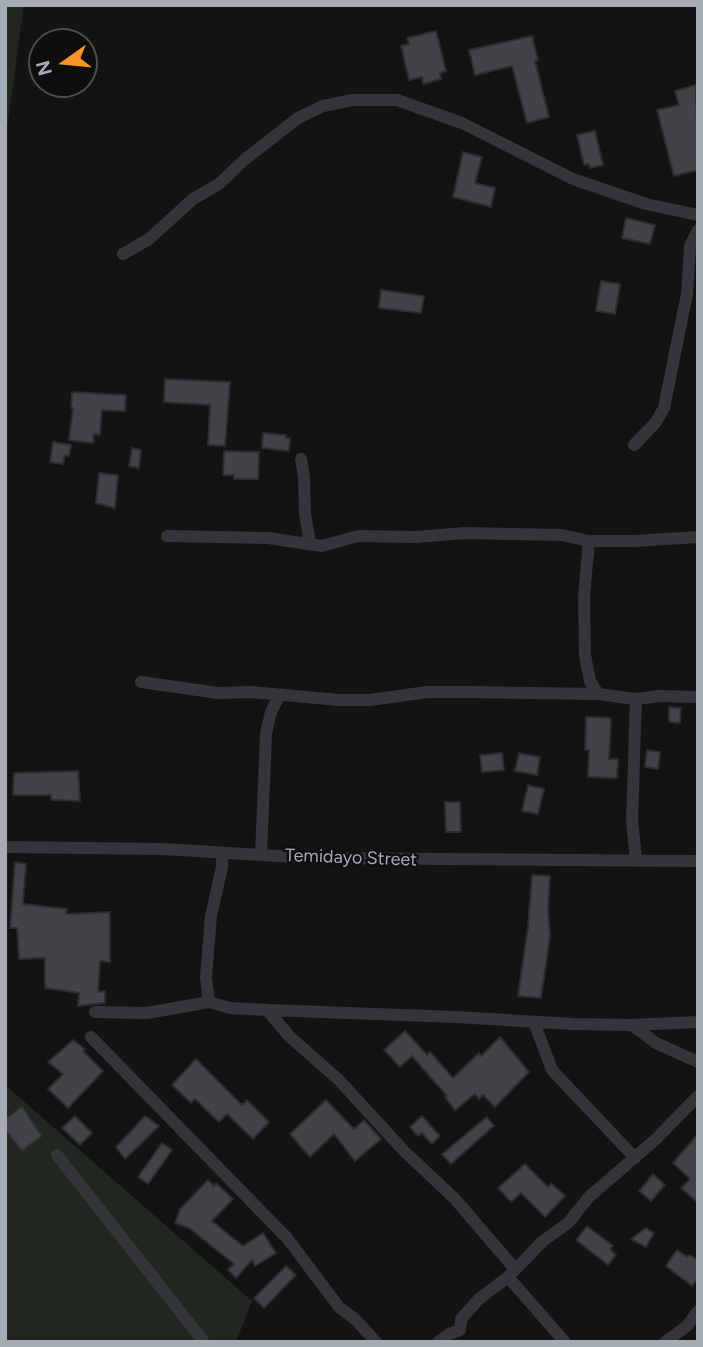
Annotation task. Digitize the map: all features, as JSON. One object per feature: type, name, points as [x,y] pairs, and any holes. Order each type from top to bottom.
[{"type":"street","points":[[123,254],[149,239],[193,199],[219,184],[244,160],[298,118],[323,106],[352,100],[397,100],[462,123],[573,179],[646,204],[698,215]]},
{"type":"street","points":[[634,445],[656,422],[664,408],[687,294],[690,246],[698,230]]},
{"type":"street","points":[[301,459],[310,543]]},
{"type":"street","points":[[167,536],[268,538],[322,546],[358,536],[416,537],[465,533],[561,535],[589,541],[698,537]]},
{"type":"street","points":[[589,541],[584,596],[585,655],[590,681],[598,694]]},
{"type":"street","points":[[141,682],[218,693],[251,692],[359,700],[427,692],[598,694],[636,699],[659,696],[698,697]]},
{"type":"street","points":[[261,855],[267,734],[271,712],[279,696]]},
{"type":"street","points":[[636,699],[632,821],[636,859]]},
{"type":"street","name":"Temidayo Street","points":[[5,847],[163,849],[222,854],[446,860],[698,860]]},
{"type":"street","points":[[209,1002],[206,977],[211,916],[222,867],[222,854]]},
{"type":"street","points":[[95,1012],[147,1013],[209,1002],[230,1008],[534,1022],[632,1025],[698,1022]]},
{"type":"street","points":[[267,1010],[290,1037],[339,1080],[404,1151],[455,1199],[565,1342]]},
{"type":"street","points":[[534,1022],[552,1070],[635,1158]]},
{"type":"street","points":[[632,1025],[656,1043],[698,1062]]},
{"type":"street","points":[[90,1037],[287,1238],[339,1307],[356,1320],[376,1342]]},
{"type":"street","points":[[438,1342],[460,1330],[461,1319],[479,1299],[511,1273],[543,1241],[568,1223],[589,1197],[635,1158],[698,1096]]},
{"type":"street","points":[[57,1155],[204,1342]]},
{"type":"street","points":[[665,1342],[687,1326],[698,1311]]},
{"type":"shaded area","points":[[5,5],[24,5],[5,143]]},
{"type":"shaded area","points":[[5,1085],[252,1301],[236,1342],[5,1342]]},
{"type":"building","points":[[436,31],[446,71],[440,73],[441,79],[423,84],[422,77],[409,80],[401,46],[409,44],[407,38]]},
{"type":"building","points":[[532,36],[538,60],[535,61],[549,117],[527,123],[512,66],[475,75],[469,50]]},
{"type":"building","points":[[696,85],[698,170],[674,176],[657,110],[679,105],[675,91]]},
{"type":"building","points":[[595,131],[603,165],[590,168],[589,164],[584,165],[577,135]]},
{"type":"building","points":[[463,152],[482,157],[475,183],[495,188],[491,207],[453,197]]},
{"type":"building","points":[[626,218],[655,225],[650,244],[622,238]]},
{"type":"building","points":[[601,281],[620,284],[615,314],[596,311]]},
{"type":"building","points":[[381,290],[424,296],[421,313],[379,308]]},
{"type":"building","points":[[165,379],[230,382],[225,446],[208,445],[210,405],[164,402]]},
{"type":"building","points":[[72,392],[126,395],[125,411],[102,410],[100,435],[94,434],[93,443],[69,440]]},
{"type":"building","points":[[263,433],[286,435],[286,438],[290,438],[289,451],[262,448]]},
{"type":"building","points":[[53,442],[71,445],[69,456],[65,455],[63,464],[50,462]]},
{"type":"building","points":[[132,448],[141,450],[139,468],[129,466]]},
{"type":"building","points":[[224,451],[259,452],[258,479],[234,479],[234,475],[223,475]]},
{"type":"building","points":[[99,473],[118,475],[115,508],[96,503]]},
{"type":"building","points":[[669,707],[681,708],[680,723],[669,722]]},
{"type":"building","points":[[586,717],[611,718],[609,759],[618,759],[617,778],[588,777]]},
{"type":"building","points":[[647,750],[660,752],[658,769],[645,767]]},
{"type":"building","points":[[502,753],[504,770],[482,772],[480,755]]},
{"type":"building","points":[[519,753],[540,757],[537,775],[515,771]]},
{"type":"building","points":[[78,771],[80,801],[51,800],[51,795],[13,795],[14,773]]},
{"type":"building","points":[[528,785],[544,789],[538,814],[522,811]]},
{"type":"building","points":[[445,802],[460,802],[461,832],[446,832]]},
{"type":"building","points":[[15,862],[26,864],[23,904],[67,909],[66,914],[110,912],[110,962],[100,961],[98,992],[105,991],[105,1003],[78,1006],[79,993],[45,988],[45,958],[19,959],[17,928],[10,928]]},
{"type":"building","points":[[532,875],[550,876],[550,936],[541,998],[518,996]]},
{"type":"building","points":[[405,1031],[427,1055],[430,1052],[453,1078],[500,1037],[529,1072],[495,1107],[483,1095],[479,1099],[475,1094],[455,1110],[445,1097],[447,1096],[412,1056],[400,1067],[384,1050]]},
{"type":"building","points":[[73,1040],[85,1049],[83,1051],[103,1071],[68,1108],[48,1089],[63,1074],[48,1062]]},
{"type":"building","points":[[196,1059],[242,1105],[247,1100],[269,1122],[253,1139],[227,1114],[219,1122],[195,1099],[191,1103],[172,1085]]},
{"type":"building","points":[[326,1100],[354,1129],[364,1120],[381,1139],[355,1161],[334,1134],[310,1157],[290,1134]]},
{"type":"building","points":[[22,1106],[42,1136],[22,1151],[5,1130],[5,1119]]},
{"type":"building","points":[[75,1116],[92,1133],[80,1145],[62,1128]]},
{"type":"building","points":[[145,1116],[159,1126],[125,1159],[116,1147]]},
{"type":"building","points":[[422,1116],[440,1136],[432,1144],[422,1133],[418,1136],[410,1127]]},
{"type":"building","points":[[487,1117],[494,1126],[451,1164],[442,1154]]},
{"type":"building","points":[[698,1134],[698,1203],[681,1188],[690,1179],[673,1163]]},
{"type":"building","points":[[162,1143],[172,1150],[148,1184],[138,1177]]},
{"type":"building","points":[[525,1164],[548,1187],[551,1183],[565,1196],[545,1217],[521,1193],[511,1202],[498,1188]]},
{"type":"building","points":[[653,1174],[665,1185],[651,1201],[639,1191]]},
{"type":"building","points":[[208,1180],[214,1186],[216,1183],[233,1199],[212,1221],[243,1246],[263,1233],[276,1253],[255,1266],[252,1260],[236,1278],[228,1270],[234,1264],[189,1228],[175,1223],[180,1209]]},
{"type":"building","points":[[587,1226],[613,1246],[610,1249],[616,1255],[608,1265],[576,1240]]},
{"type":"building","points":[[646,1228],[654,1233],[646,1247],[631,1239]]},
{"type":"building","points":[[677,1250],[698,1260],[698,1278],[692,1286],[666,1266]]},
{"type":"building","points":[[286,1266],[296,1275],[264,1308],[254,1298]]}]
